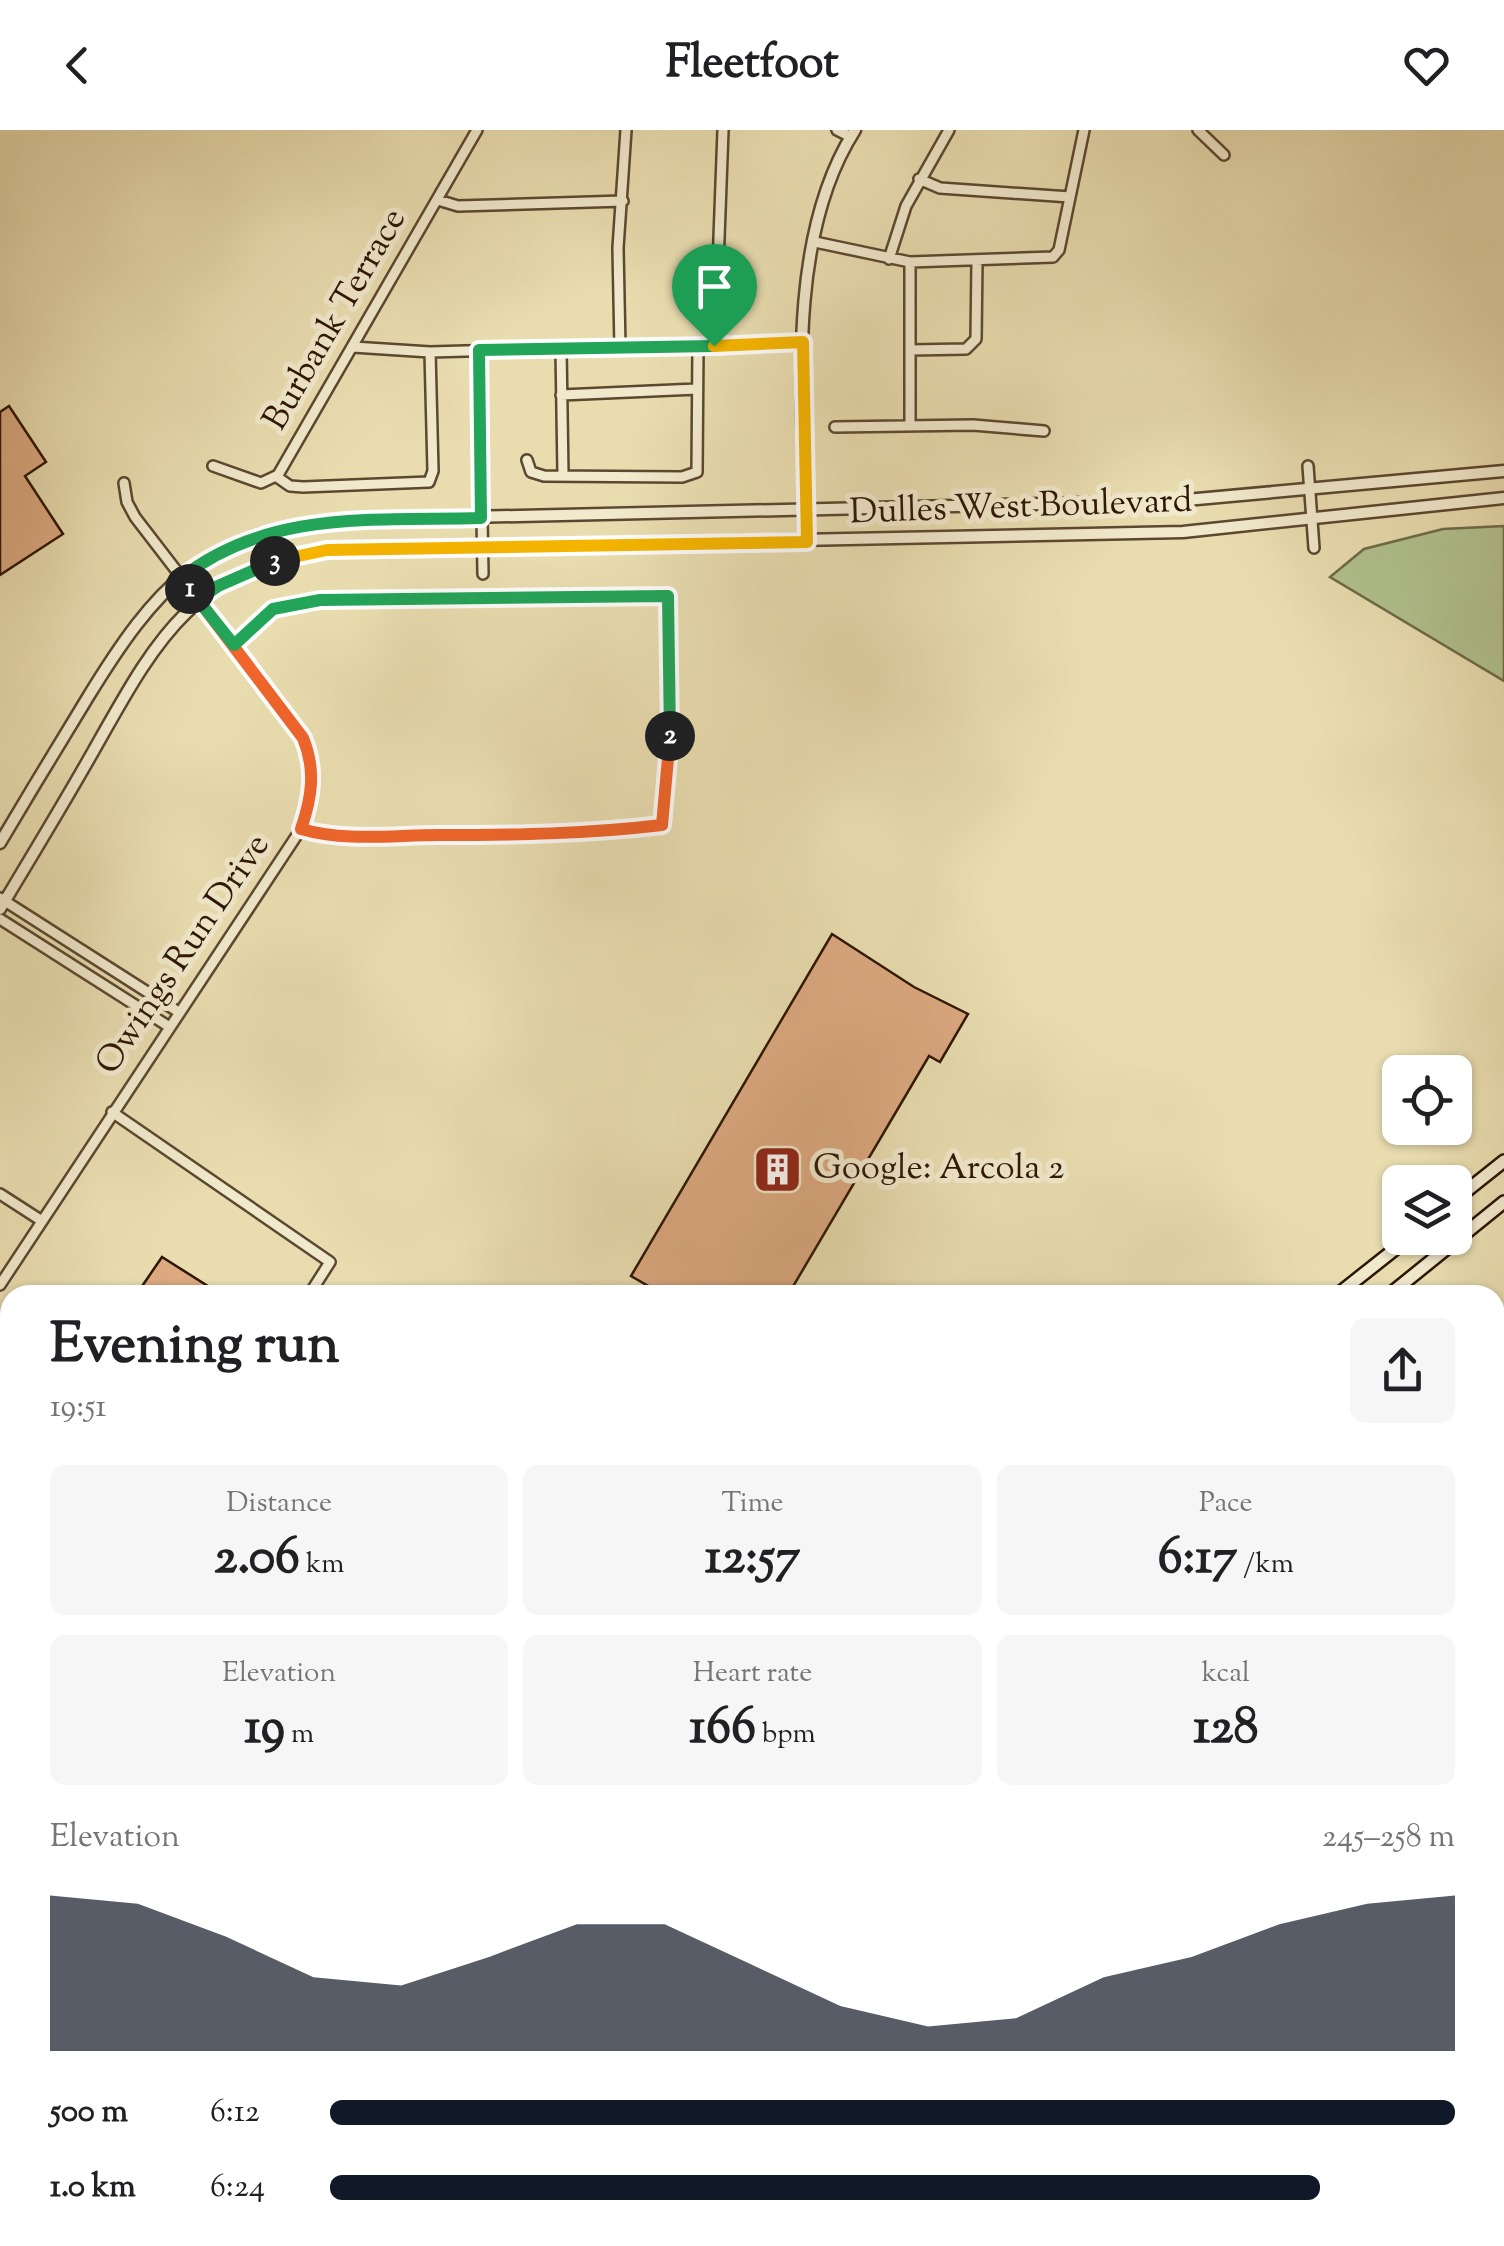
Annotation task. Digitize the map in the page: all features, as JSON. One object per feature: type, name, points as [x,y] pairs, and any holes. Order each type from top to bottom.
[{"type":"main road","points":[[1472,1187],[1504,1162]]},
{"type":"main road","points":[[1401,1285],[1504,1202]]},
{"type":"main road","points":[[1349,1285],[1387,1255]]},
{"type":"street","name":"Burbank Terrace","points":[[213,466],[261,483],[276,476],[477,130]]},
{"type":"street","points":[[620,348],[618,248],[626,130]]},
{"type":"street","points":[[714,346],[723,130]]},
{"type":"street","points":[[807,542],[803,342],[814,242],[833,175],[853,134],[837,130]]},
{"type":"street","points":[[889,260],[919,179],[949,130]]},
{"type":"street","points":[[814,242],[910,262],[1053,257],[1058,250],[1084,130]]},
{"type":"street","points":[[1198,130],[1224,155]]},
{"type":"street","points":[[919,179],[940,188],[1070,197]]},
{"type":"street","points":[[438,200],[458,206],[623,201]]},
{"type":"street","points":[[910,350],[966,349],[976,340],[977,260]]},
{"type":"street","points":[[910,262],[910,426]]},
{"type":"street","points":[[352,347],[430,352],[803,342]]},
{"type":"street","points":[[527,460],[531,472],[562,475],[682,477],[697,472],[698,347]]},
{"type":"street","points":[[562,349],[562,475]]},
{"type":"street","points":[[479,350],[483,574]]},
{"type":"street","points":[[276,476],[290,486],[302,487],[428,482],[432,470],[430,352]]},
{"type":"street","points":[[561,395],[697,389]]},
{"type":"street","points":[[835,427],[973,425],[1044,431]]},
{"type":"street","points":[[1308,466],[1314,548]]},
{"type":"street","name":"Dulles West Boulevard","points":[[0,843],[128,632],[153,602],[181,578],[232,546],[308,523],[1071,506],[1310,490],[1504,470]]},
{"type":"street","name":"Owings Run Drive","points":[[0,1284],[301,829],[312,784],[308,750],[294,723],[130,508],[124,483]]},
{"type":"street","name":"Dulles West Boulevard","points":[[2,903],[152,649],[198,600],[256,567],[304,553],[1182,532],[1504,498]]},
{"type":"street","points":[[234,645],[273,609],[320,600],[668,596],[672,694],[662,825],[589,834],[477,836],[328,836],[301,829]]},
{"type":"street","points":[[2,903],[178,1011]]},
{"type":"street","points":[[0,919],[168,1026]]},
{"type":"street","points":[[112,1112],[330,1262],[315,1285]]},
{"type":"street","points":[[0,1194],[42,1220]]},
{"type":"green space","points":[[1504,526],[1504,681],[1330,577],[1364,549],[1443,529]]},
{"type":"building","points":[[9,406],[46,462],[25,476],[63,534],[0,575],[0,412]]},
{"type":"building","name":"Google: Arcola 2","points":[[832,934],[914,987],[968,1014],[940,1062],[929,1056],[794,1285],[647,1285],[631,1276]]},
{"type":"building","points":[[162,1257],[206,1285],[143,1285]]},
{"type":"place","name":"Google: Arcola 2","points":[[778,1169]]},
{"type":"route","points":[[803,342],[807,542],[327,550],[256,567],[198,600],[234,645],[273,609],[320,600],[668,596],[672,694],[662,825],[589,834],[477,836],[328,836],[301,829],[312,784],[312,762],[303,738],[181,578],[232,546],[266,532],[308,523],[481,518],[479,350],[714,346],[803,342]]}]
